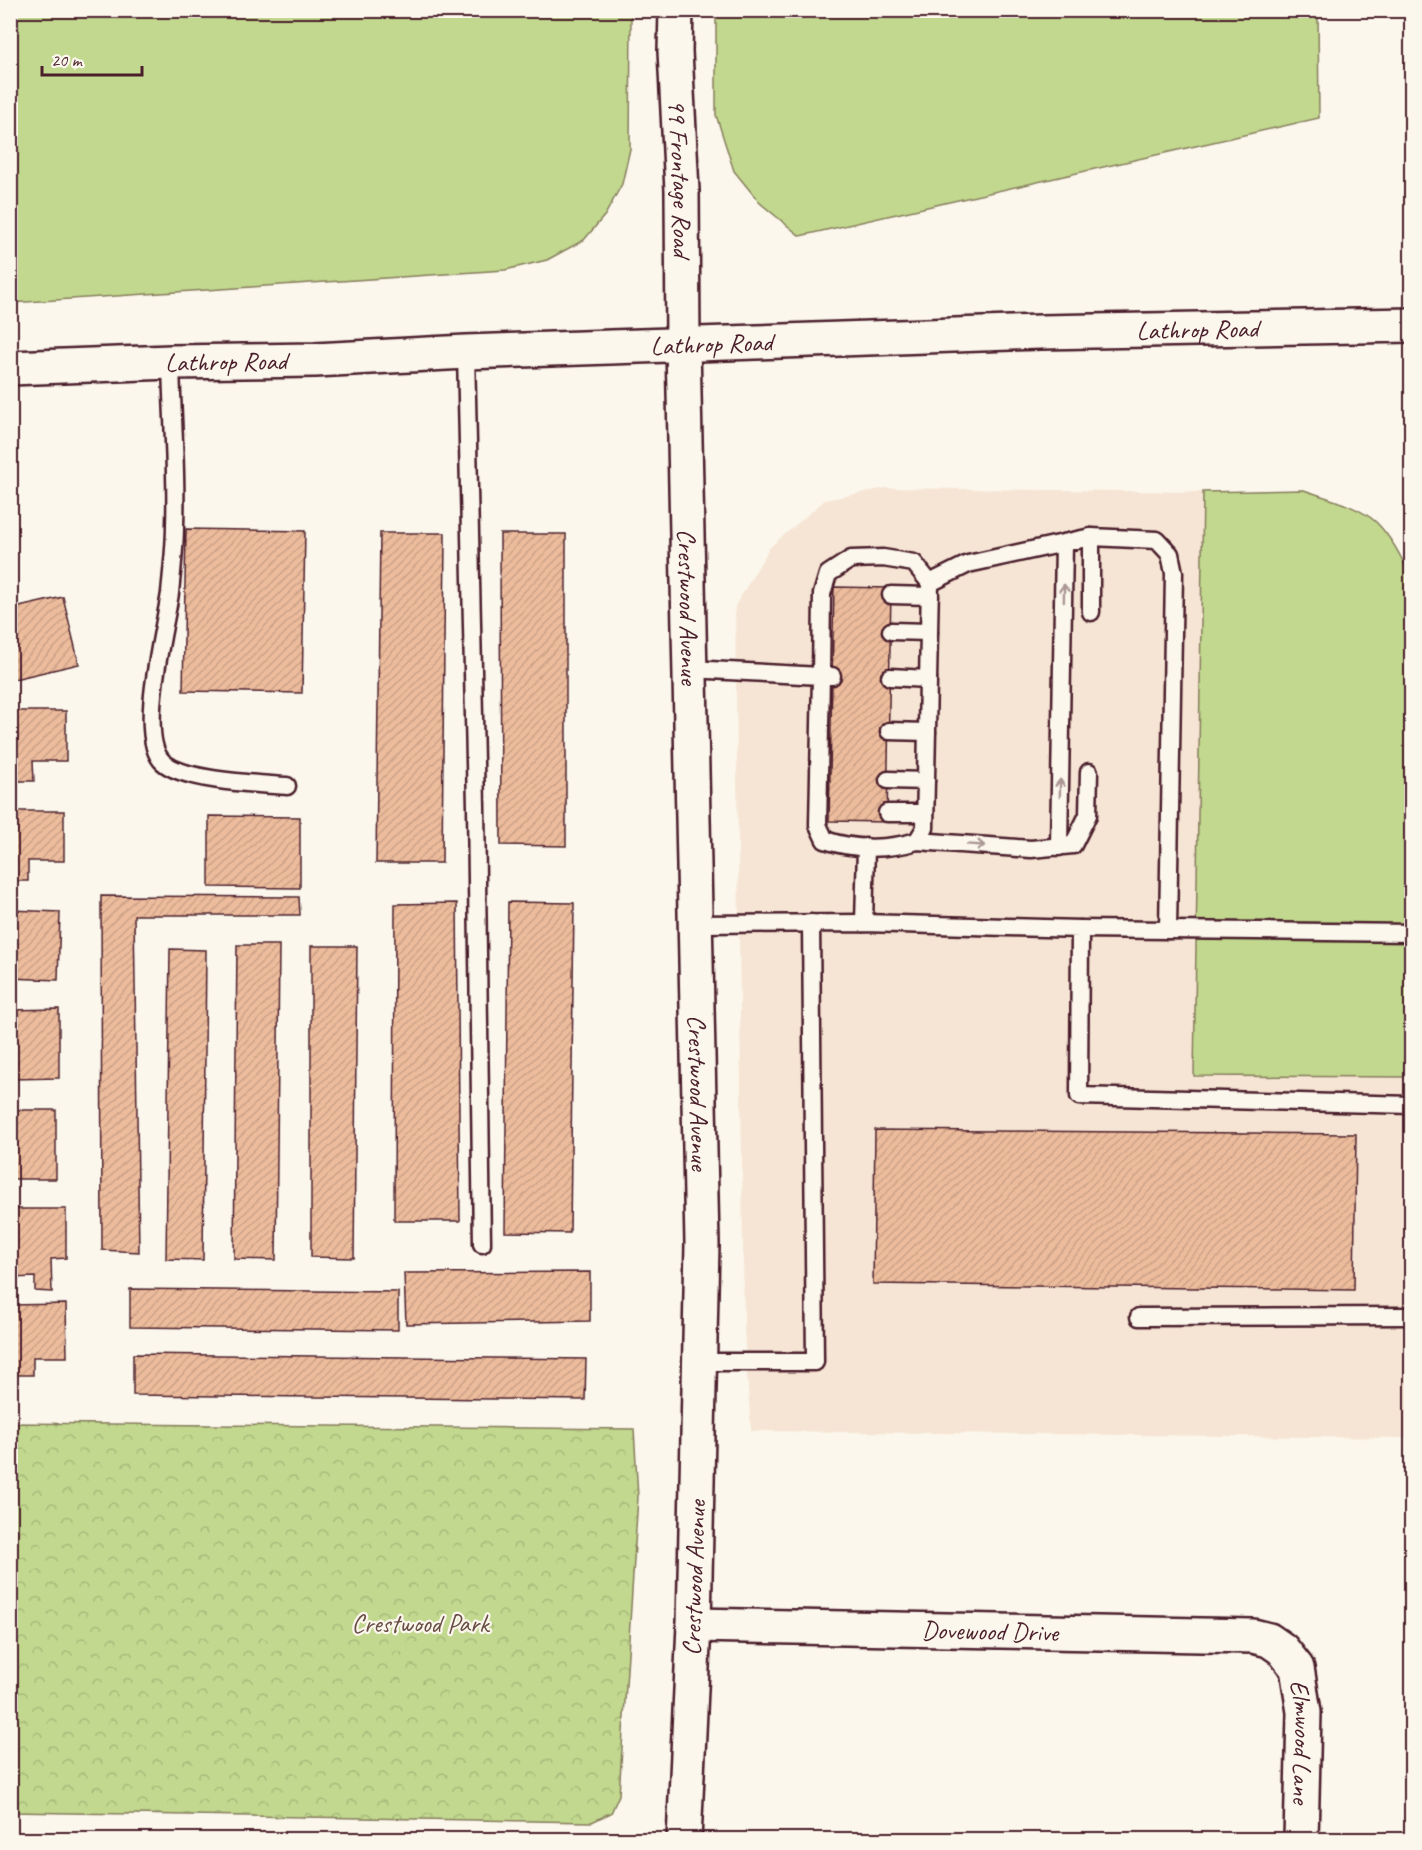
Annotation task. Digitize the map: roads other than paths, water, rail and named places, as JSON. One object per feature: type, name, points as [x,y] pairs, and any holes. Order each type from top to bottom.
[{"type":"street","name":"99 Frontage Road","points":[[675,10],[682,191],[683,345]]},
{"type":"street","name":"Lathrop Road","points":[[10,368],[315,360],[466,352],[1041,332],[1412,325]]},
{"type":"street","name":"Crestwood Avenue","points":[[683,345],[702,1244],[694,1625],[684,1839]]},
{"type":"street","name":"Dovewood Drive","points":[[694,1625],[1253,1636],[1269,1640],[1282,1649]]},
{"type":"street","name":"Elmwood Lane","points":[[1282,1649],[1297,1668],[1304,1712],[1301,1839]]},
{"type":"lane","points":[[466,352],[476,796],[482,1244]]},
{"type":"lane","points":[[171,362],[175,526],[170,594],[154,685],[151,723],[154,741],[162,761],[173,769],[195,775],[287,786]]},
{"type":"lane","points":[[1091,537],[1091,612]]},
{"type":"lane","points":[[891,595],[930,590],[968,564],[1091,537],[1157,540],[1170,554],[1173,573],[1168,930]]},
{"type":"lane","points":[[1059,847],[1064,543]]},
{"type":"lane","points":[[917,841],[924,828],[925,813],[930,590],[914,563],[883,558],[851,559],[828,574],[824,812],[818,825],[825,840],[844,847],[898,847],[917,841],[1031,849],[1072,844],[1088,815],[1089,772]]},
{"type":"lane","points":[[891,631],[929,632]]},
{"type":"lane","points":[[690,669],[827,676]]},
{"type":"lane","points":[[890,677],[928,679]]},
{"type":"lane","points":[[889,731],[927,732]]},
{"type":"lane","points":[[888,780],[926,781]]},
{"type":"lane","points":[[887,813],[925,813]]},
{"type":"lane","points":[[864,923],[866,847]]},
{"type":"lane","points":[[700,1362],[814,1362],[812,923]]},
{"type":"lane","points":[[695,924],[864,923],[1080,929],[1412,933]]},
{"type":"lane","points":[[1080,929],[1079,1096],[1412,1105]]},
{"type":"lane","points":[[1139,1317],[1412,1316]]},
{"type":"park label","name":"Crestwood Park","points":[[420,1623]]}]
